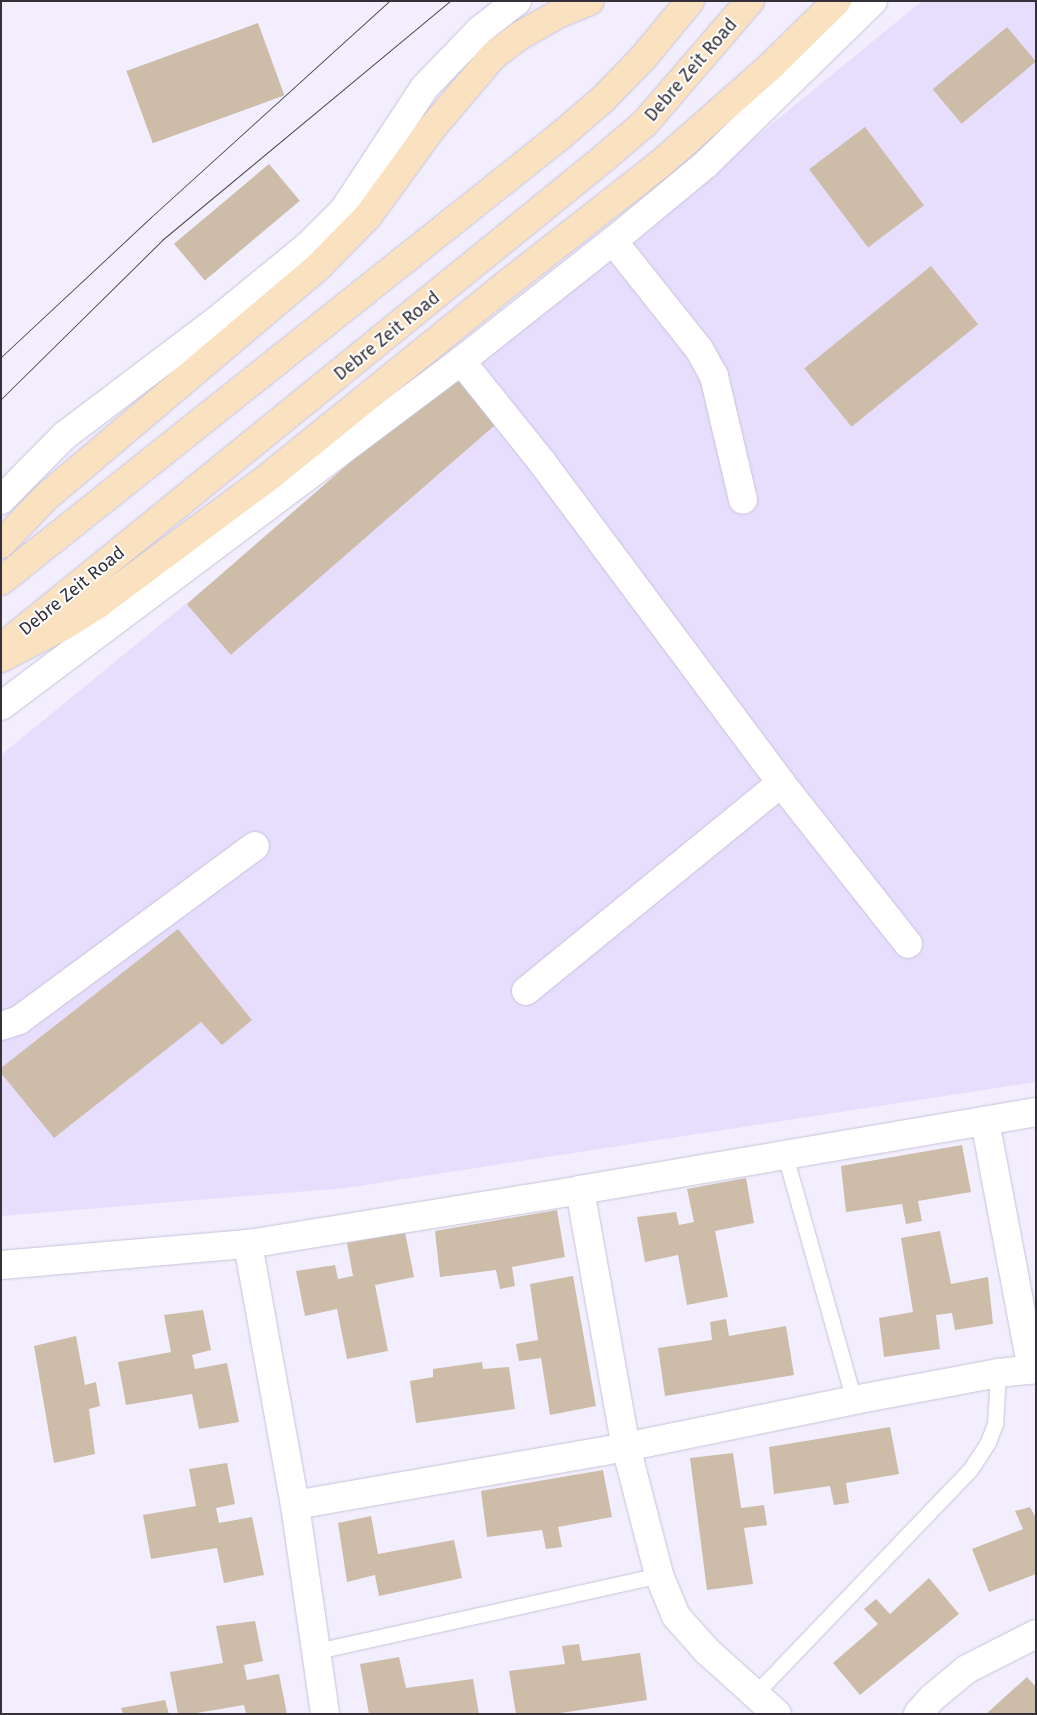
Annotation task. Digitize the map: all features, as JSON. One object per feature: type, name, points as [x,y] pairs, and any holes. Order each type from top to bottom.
[{"type":"main road","points":[[1,544],[46,497],[319,266],[368,216],[432,128],[493,56],[521,34],[560,13],[590,1]]},
{"type":"main road","points":[[1,581],[560,136],[602,100],[643,58],[690,1]]},
{"type":"main road","name":"Debre Zeit Road","points":[[1,648],[645,123],[750,1]]},
{"type":"main road","points":[[1,658],[65,625],[98,604],[271,475],[507,284],[659,165],[772,65],[838,1]]},
{"type":"street","points":[[1,500],[64,436],[216,321],[309,245],[344,210],[424,88],[480,30],[517,1]]},
{"type":"street","points":[[1,706],[461,361],[613,241],[706,164],[873,1]]},
{"type":"street","points":[[613,241],[699,349],[714,376],[743,500]]},
{"type":"street","points":[[461,361],[542,462],[781,783],[908,944]]},
{"type":"street","points":[[526,991],[781,783]]},
{"type":"street","points":[[1,1026],[19,1020],[255,846]]},
{"type":"street","points":[[1,1265],[248,1244],[580,1190],[1036,1112]]},
{"type":"street","points":[[295,1505],[626,1447],[854,1400],[998,1373],[1034,1370],[985,1121]]},
{"type":"street","points":[[580,1190],[626,1447],[659,1575],[676,1616],[707,1651],[777,1714]]},
{"type":"street","points":[[248,1244],[295,1505],[325,1714]]},
{"type":"street","points":[[918,1714],[932,1698],[967,1669],[1036,1634]]},
{"type":"lane","points":[[785,1155],[854,1400]]},
{"type":"lane","points":[[754,1695],[970,1470],[988,1442],[995,1424],[998,1373]]},
{"type":"lane","points":[[317,1651],[659,1575]]},
{"type":"shaded area","points":[[922,1],[1036,1],[1036,1082],[345,1188],[1,1216],[1,755]]},
{"type":"building","points":[[258,23],[284,95],[153,143],[126,71]]},
{"type":"building","points":[[1007,27],[1036,61],[962,124],[933,89]]},
{"type":"building","points":[[865,127],[924,205],[868,247],[809,169]]},
{"type":"building","points":[[269,164],[300,201],[205,280],[174,244]]},
{"type":"building","points":[[931,266],[978,324],[852,427],[804,369]]},
{"type":"building","points":[[454,372],[498,423],[231,655],[187,604]]},
{"type":"building","points":[[178,929],[252,1020],[222,1045],[201,1022],[54,1138],[1,1073],[1,1068]]},
{"type":"building","points":[[962,1145],[971,1192],[918,1201],[922,1221],[906,1224],[902,1204],[846,1212],[841,1166]]},
{"type":"building","points":[[746,1178],[754,1223],[715,1231],[728,1297],[687,1305],[678,1255],[645,1262],[637,1217],[676,1212],[679,1225],[694,1222],[687,1189]]},
{"type":"building","points":[[557,1210],[565,1257],[512,1267],[515,1286],[500,1289],[496,1270],[440,1277],[435,1231]]},
{"type":"building","points":[[940,1231],[951,1284],[988,1277],[993,1324],[955,1330],[952,1313],[936,1315],[940,1349],[884,1357],[879,1318],[913,1312],[901,1238]]},
{"type":"building","points":[[405,1232],[414,1277],[375,1285],[388,1351],[347,1359],[337,1309],[305,1316],[296,1271],[335,1265],[338,1279],[353,1276],[347,1243]]},
{"type":"building","points":[[573,1276],[596,1406],[550,1415],[541,1358],[519,1361],[516,1344],[538,1340],[530,1284]]},
{"type":"building","points":[[203,1310],[211,1350],[192,1355],[195,1369],[227,1363],[239,1422],[199,1429],[192,1394],[126,1405],[118,1362],[171,1352],[164,1315]]},
{"type":"building","points":[[726,1319],[729,1336],[786,1326],[794,1375],[665,1396],[658,1348],[712,1340],[710,1322]]},
{"type":"building","points":[[76,1336],[85,1385],[96,1382],[100,1406],[89,1409],[95,1454],[54,1463],[34,1346]]},
{"type":"building","points":[[482,1362],[483,1369],[509,1367],[515,1409],[416,1423],[410,1381],[433,1377],[433,1369]]},
{"type":"building","points":[[890,1427],[899,1474],[846,1483],[849,1503],[834,1505],[830,1486],[774,1494],[769,1447]]},
{"type":"building","points":[[733,1453],[741,1508],[764,1505],[767,1525],[744,1528],[753,1584],[707,1590],[690,1458]]},
{"type":"building","points":[[227,1463],[235,1504],[216,1508],[219,1523],[252,1517],[264,1575],[224,1583],[217,1548],[151,1559],[143,1515],[196,1506],[189,1469]]},
{"type":"building","points":[[603,1470],[612,1517],[558,1527],[562,1547],[546,1549],[542,1530],[487,1537],[481,1491]]},
{"type":"building","points":[[1030,1507],[1036,1518],[1036,1574],[989,1592],[972,1549],[1023,1529],[1015,1511]]},
{"type":"building","points":[[371,1516],[378,1554],[454,1540],[462,1578],[379,1596],[375,1575],[347,1582],[338,1523]]},
{"type":"building","points":[[929,1578],[959,1614],[860,1695],[833,1663],[878,1624],[864,1609],[876,1599],[890,1614]]},
{"type":"building","points":[[255,1621],[263,1661],[244,1665],[247,1680],[279,1674],[287,1714],[246,1714],[244,1705],[191,1714],[178,1714],[170,1672],[223,1663],[216,1626]]},
{"type":"building","points":[[579,1644],[582,1661],[640,1653],[647,1700],[554,1714],[516,1714],[509,1671],[565,1664],[562,1646]]},
{"type":"building","points":[[399,1657],[406,1688],[473,1679],[479,1714],[369,1714],[360,1664]]},
{"type":"building","points":[[1027,1677],[1036,1687],[1036,1714],[986,1714]]},
{"type":"building","points":[[165,1700],[169,1714],[123,1714],[121,1708]]},
{"type":"tram line","points":[[1,357],[151,217],[389,1]]},
{"type":"tram line","points":[[1,399],[162,240],[450,1]]}]
